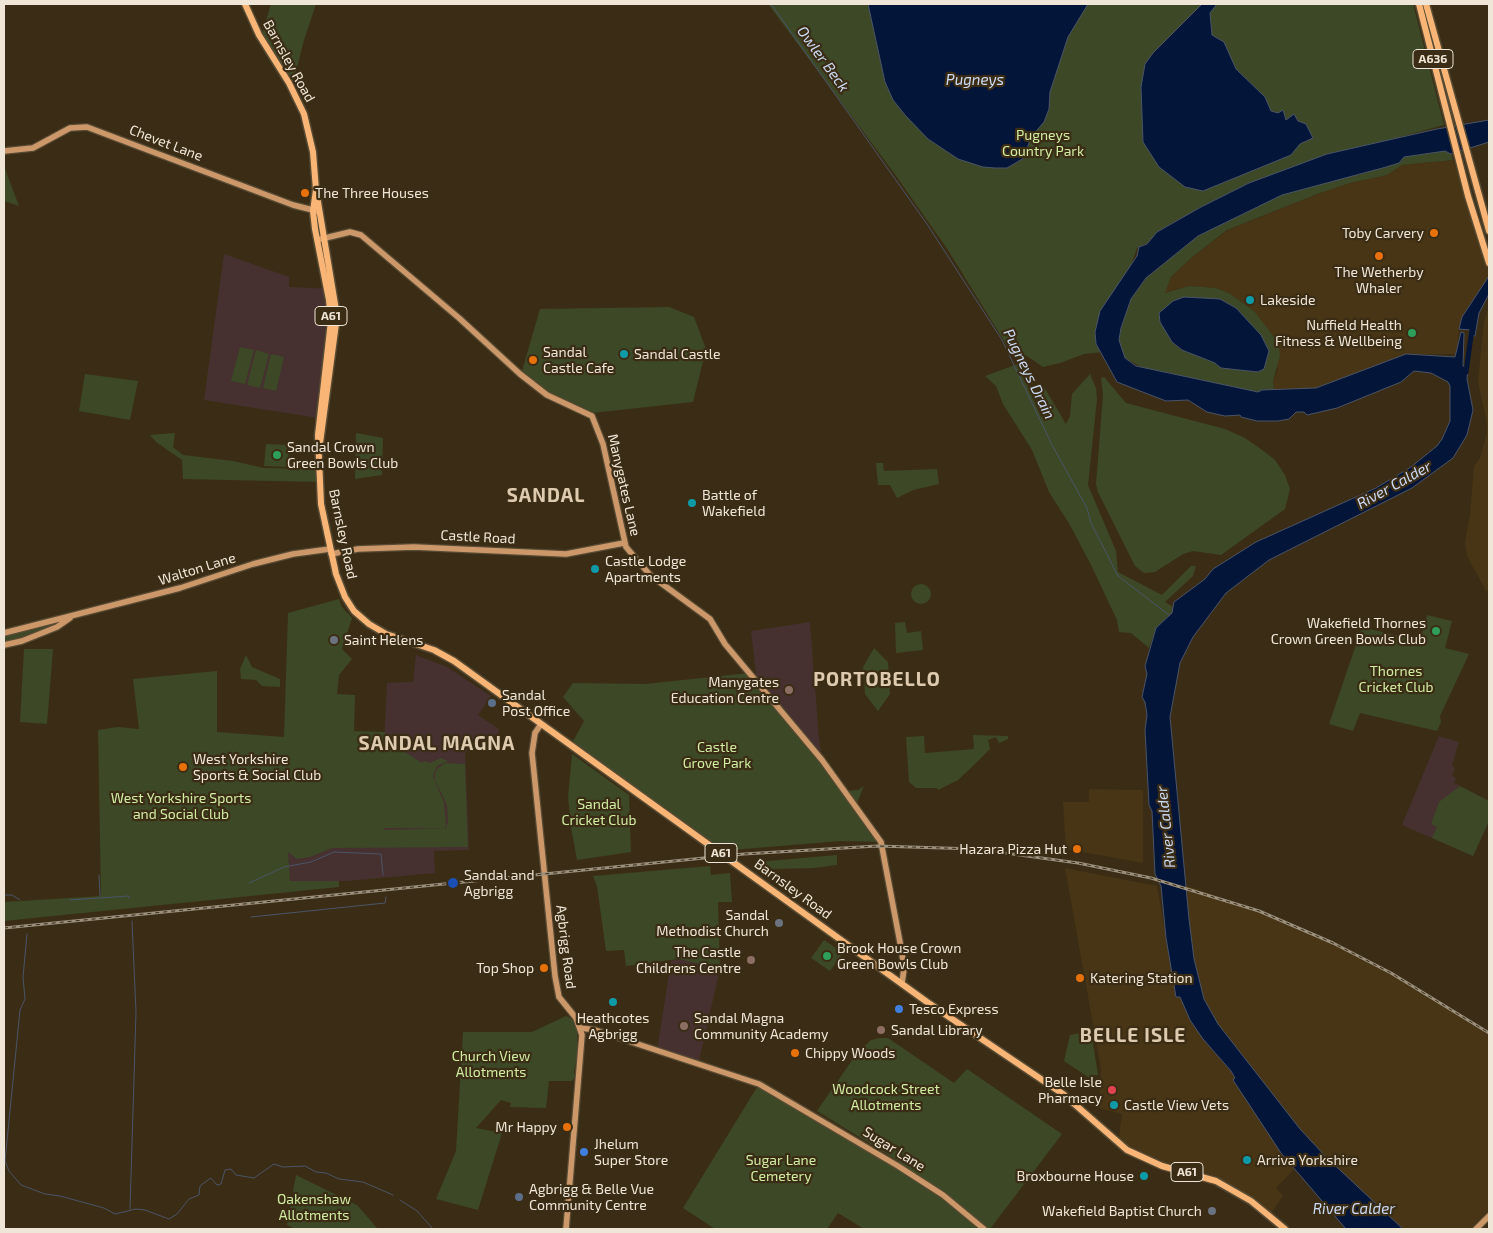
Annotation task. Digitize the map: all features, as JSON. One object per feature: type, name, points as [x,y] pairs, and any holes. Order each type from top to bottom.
[{"type":"main road","name":"Barnsley Road","points":[[245,4],[259,35],[289,83],[304,114],[313,152],[316,211],[331,314],[318,435],[320,444],[320,498],[330,551],[345,597],[362,619],[386,634],[434,650],[454,661],[1008,1059],[1063,1094],[1127,1150],[1162,1166],[1216,1181],[1250,1201],[1285,1229]]},
{"type":"main road","name":"A636","points":[[1419,4],[1458,157],[1489,261]]},
{"type":"main road","name":"A636","points":[[1426,4],[1489,231]]},
{"type":"street","name":"Chevet Lane","points":[[4,151],[33,148],[70,128],[87,127],[316,211]]},
{"type":"street","name":"Manygates Lane","points":[[320,239],[350,232],[361,235],[520,374],[546,394],[592,416],[603,444],[624,543],[637,562],[650,575],[710,619],[725,644],[822,760],[877,837],[882,847],[898,928],[904,969],[902,983]]},
{"type":"street","name":"Castle Road","points":[[330,551],[414,547],[566,554],[624,543]]},
{"type":"street","name":"Walton Lane","points":[[4,633],[180,588],[253,564],[293,554],[330,551]]},
{"type":"street","name":"Walton Lane","points":[[4,645],[22,641],[57,627],[71,617]]},
{"type":"street","points":[[19,630],[22,641]]},
{"type":"street","name":"Agbrigg Road","points":[[541,724],[535,733],[532,759],[554,976],[559,997],[581,1028]]},
{"type":"street","points":[[566,1229],[581,1028]]},
{"type":"street","name":"Sugar Lane","points":[[581,1028],[595,1030],[759,1084],[898,1166],[943,1195],[984,1229]]},
{"type":"street","points":[[1476,1229],[1489,1216]]},
{"type":"shaded area","points":[[1453,160],[1489,256],[1489,280],[1459,324],[1457,354],[1406,354],[1316,388],[1274,389],[1273,381],[1278,369],[1254,311],[1229,293],[1216,288],[1189,286],[1164,293],[1171,277],[1191,258],[1228,230],[1320,193],[1350,183],[1387,175],[1402,165]]},
{"type":"shaded area","points":[[224,254],[289,277],[289,287],[334,289],[336,305],[325,419],[204,400]]},
{"type":"shaded area","points":[[1489,307],[1489,590],[1486,591],[1467,556],[1465,542],[1470,514],[1474,466],[1480,458],[1487,433],[1487,423],[1478,382],[1484,321]]},
{"type":"shaded area","name":"Manygates Education Centre","points":[[810,622],[822,760],[757,682],[751,631]]},
{"type":"shaded area","points":[[416,655],[447,667],[491,696],[478,715],[499,729],[497,740],[476,739],[465,753],[469,850],[434,851],[435,873],[347,881],[290,881],[287,849],[384,744],[387,683],[413,682]]},
{"type":"shaded area","points":[[1439,736],[1459,742],[1452,765],[1455,768],[1452,776],[1456,778],[1454,783],[1489,801],[1489,821],[1473,856],[1402,825]]},
{"type":"shaded area","points":[[1089,789],[1143,790],[1143,863],[1066,849],[1063,802],[1089,802]]},
{"type":"shaded area","points":[[1065,868],[1157,886],[1176,997],[1180,997],[1190,1020],[1211,1049],[1231,1071],[1235,1078],[1233,1080],[1294,1169],[1276,1188],[1283,1196],[1270,1215],[1216,1181],[1162,1166],[1118,1144],[1122,1114],[1099,1108],[1101,1069]]},
{"type":"shaded area","points":[[1173,881],[1259,911],[1333,943],[1391,973],[1489,1033],[1489,1210],[1470,1229],[1395,1229],[1327,1182],[1196,1009]]},
{"type":"shaded area","name":"Sandal Magna Community Academy","points":[[679,959],[720,969],[698,1065],[657,1051],[671,961]]},
{"type":"green space","points":[[271,4],[316,4],[293,83],[262,34]]},
{"type":"green space","name":"Pugneys Country Park","points":[[768,4],[1413,4],[1444,125],[1297,165],[1137,248],[1117,306],[1111,351],[1084,354],[1043,367],[1027,356],[1009,349],[948,250],[894,173]]},
{"type":"green space","points":[[1445,151],[1451,154],[1453,160],[1402,165],[1387,175],[1350,183],[1320,193],[1227,230],[1191,258],[1171,277],[1165,293],[1189,286],[1216,288],[1229,293],[1254,311],[1274,337],[1279,348],[1280,356],[1273,381],[1274,389],[1258,392],[1145,369],[1125,358],[1119,340],[1131,299],[1146,278],[1198,236],[1281,195],[1399,163],[1404,157]],"holes":[[[1236,308],[1261,335],[1269,351],[1266,358],[1221,368],[1215,363],[1182,350],[1172,342],[1160,322]]]},
{"type":"green space","points":[[4,166],[19,206],[4,201]]},
{"type":"green space","points":[[669,307],[694,317],[706,349],[693,402],[592,413],[551,395],[522,371],[540,309]]},
{"type":"green space","points":[[240,347],[254,350],[245,384],[231,381]]},
{"type":"green space","points":[[256,350],[269,354],[260,388],[247,385]]},
{"type":"green space","points":[[271,354],[284,357],[276,391],[263,388]]},
{"type":"green space","points":[[1018,364],[1041,417],[1048,414],[1040,389],[1044,387],[1066,424],[1070,416],[1072,394],[1090,374],[1096,388],[1097,399],[1088,485],[1116,551],[1118,572],[1162,595],[1191,566],[1196,566],[1193,576],[1165,602],[1173,607],[1172,613],[1156,628],[1149,648],[1131,633],[1119,632],[1117,620],[1091,565],[1070,525],[1049,492],[1032,450],[1003,404],[996,386],[985,376]]},
{"type":"green space","points":[[85,374],[138,381],[130,420],[79,411]]},
{"type":"green space","points":[[1104,377],[1126,403],[1225,429],[1245,438],[1265,452],[1275,460],[1285,475],[1290,489],[1285,509],[1221,555],[1193,551],[1183,554],[1155,572],[1144,573],[1135,566],[1098,492],[1096,484],[1103,395],[1101,378]]},
{"type":"green space","points":[[175,433],[173,447],[183,455],[233,461],[264,468],[320,469],[319,482],[183,479],[182,460],[156,442],[150,435]]},
{"type":"green space","points":[[356,433],[383,438],[382,475],[355,479]]},
{"type":"green space","name":"Sandal Crown Green Bowls Club","points":[[266,444],[289,445],[288,467],[264,466]]},
{"type":"green space","points":[[876,463],[883,463],[884,471],[937,469],[939,484],[913,490],[897,498],[890,485],[878,485]]},
{"type":"green space","points":[[921,584],[928,587],[931,594],[928,601],[921,604],[914,601],[911,594],[914,587]]},
{"type":"green space","name":"West Yorkshire Sports and Social Club","points":[[339,599],[342,607],[352,618],[342,649],[352,659],[339,675],[337,694],[355,695],[354,731],[385,732],[385,739],[422,763],[424,761],[430,763],[441,758],[448,761],[437,766],[433,776],[444,803],[446,826],[444,828],[384,828],[384,830],[446,828],[448,822],[447,805],[435,780],[435,774],[437,769],[445,763],[465,764],[468,847],[332,848],[310,857],[297,859],[288,852],[290,881],[339,881],[339,887],[4,921],[4,902],[101,896],[98,730],[118,727],[139,729],[133,679],[217,671],[217,732],[284,737],[288,613]]},
{"type":"green space","name":"Thornes Cricket Club","points":[[1427,615],[1452,621],[1445,648],[1469,654],[1440,716],[1441,722],[1437,731],[1360,713],[1353,731],[1329,724],[1362,627],[1420,641]]},
{"type":"green space","points":[[71,617],[57,627],[4,645],[4,633]]},
{"type":"green space","points":[[905,622],[907,633],[921,631],[923,650],[896,653],[895,623]]},
{"type":"green space","points":[[874,648],[888,662],[890,694],[878,711],[865,694],[863,667]]},
{"type":"green space","points":[[24,649],[53,649],[47,724],[20,722]]},
{"type":"green space","points":[[246,655],[252,667],[280,679],[280,687],[262,686],[256,680],[241,679],[240,669]]},
{"type":"green space","name":"Castle Grove Park","points":[[749,673],[846,791],[858,790],[864,786],[856,805],[881,842],[841,841],[719,851],[571,745],[584,721],[563,697],[573,683],[645,684]]},
{"type":"green space","points":[[973,735],[1008,736],[1008,739],[999,743],[996,737],[988,740],[990,749],[958,780],[938,790],[937,788],[916,788],[909,782],[906,737],[924,736],[925,753],[974,749]]},
{"type":"green space","name":"Sandal Cricket Club","points":[[572,754],[629,795],[631,852],[577,860],[568,797]]},
{"type":"green space","points":[[1460,786],[1489,801],[1489,821],[1473,856],[1432,838],[1437,827],[1431,824],[1439,802]]},
{"type":"green space","points":[[837,855],[837,865],[814,868],[773,869],[769,879],[757,870],[757,862]]},
{"type":"green space","points":[[710,866],[711,875],[730,873],[732,902],[718,902],[720,969],[679,959],[626,966],[624,950],[606,951],[597,886],[593,876]]},
{"type":"green space","name":"Brook House Crown Green Bowls Club","points":[[824,940],[843,953],[830,971],[811,958]]},
{"type":"green space","name":"Church View Allotments","points":[[566,1016],[574,1020],[577,1030],[575,1077],[572,1081],[549,1081],[546,1108],[510,1107],[511,1103],[501,1100],[476,1128],[502,1133],[478,1210],[436,1199],[456,1151],[463,1032],[532,1032]]},
{"type":"green space","points":[[1091,1031],[1098,1075],[1093,1075],[1091,1079],[1064,1061],[1070,1035]]},
{"type":"green space","name":"Sugar Lane Cemetery","points":[[888,1038],[954,1083],[967,1069],[1062,1134],[990,1229],[864,1229],[838,1213],[827,1229],[715,1229],[683,1208],[759,1084],[898,1166],[900,1162],[817,1111],[857,1053],[871,1040]]},
{"type":"green space","name":"Oakenshaw Allotments","points":[[296,1175],[357,1205],[378,1229],[296,1229],[287,1225]]},
{"type":"water","name":"Pugneys","points":[[868,4],[1088,4],[1068,37],[1050,92],[1049,109],[1044,122],[1031,137],[1024,158],[1007,168],[995,168],[983,167],[958,159],[928,139],[893,100],[885,82]]},
{"type":"water","points":[[1202,4],[1217,4],[1210,13],[1212,35],[1224,42],[1236,69],[1265,97],[1271,111],[1278,113],[1283,110],[1286,120],[1294,114],[1298,121],[1306,124],[1313,138],[1300,144],[1291,155],[1203,191],[1185,187],[1159,167],[1143,142],[1141,87],[1145,64],[1153,53]]},
{"type":"water","name":"River Calder","points":[[1489,120],[1489,142],[1451,154],[1445,151],[1404,157],[1399,163],[1282,195],[1198,236],[1146,278],[1131,299],[1119,340],[1125,358],[1136,366],[1258,392],[1262,390],[1316,388],[1406,354],[1455,357],[1461,332],[1464,333],[1463,366],[1468,368],[1467,379],[1473,410],[1467,435],[1453,458],[1412,488],[1269,560],[1226,593],[1193,637],[1180,663],[1170,717],[1189,919],[1194,959],[1204,999],[1218,1024],[1300,1129],[1326,1157],[1403,1229],[1346,1229],[1281,1153],[1233,1080],[1235,1078],[1231,1071],[1203,1039],[1190,1020],[1180,997],[1176,997],[1166,938],[1161,886],[1155,874],[1145,730],[1147,715],[1145,702],[1142,697],[1147,674],[1145,666],[1156,628],[1172,613],[1174,602],[1205,579],[1213,569],[1256,542],[1376,488],[1411,467],[1437,446],[1450,421],[1450,386],[1448,382],[1431,373],[1414,371],[1401,382],[1337,408],[1307,415],[1304,412],[1296,412],[1289,419],[1278,421],[1257,421],[1241,417],[1240,415],[1225,416],[1207,412],[1188,400],[1166,401],[1117,382],[1096,344],[1095,332],[1100,311],[1137,256],[1139,247],[1147,244],[1157,232],[1201,207],[1249,183],[1327,154],[1437,129]]},
{"type":"water","points":[[1489,276],[1489,294],[1479,313],[1475,336],[1469,335],[1470,330],[1459,329],[1462,317]]},
{"type":"water","points":[[1184,297],[1220,299],[1236,308],[1261,335],[1269,351],[1264,369],[1258,372],[1221,368],[1215,363],[1182,350],[1172,342],[1160,322],[1159,313],[1173,301]]},
{"type":"waterway","name":"Pugneys Drain","points":[[771,4],[927,224],[1002,340],[1052,445],[1087,508],[1091,523],[1118,576],[1169,615]]},
{"type":"waterway","points":[[1466,372],[1472,329]]},
{"type":"waterway","points":[[249,883],[284,867],[311,862],[334,852],[381,854],[383,875]]},
{"type":"waterway","points":[[99,875],[100,896]]},
{"type":"waterway","points":[[4,895],[12,895],[20,900]]},
{"type":"waterway","points":[[70,900],[129,896],[129,898]]},
{"type":"waterway","points":[[251,917],[385,903],[386,897]]},
{"type":"waterway","points":[[130,1209],[136,1012],[132,921]]},
{"type":"waterway","points":[[27,934],[23,977],[25,999],[20,1010],[5,1161],[9,1171],[21,1185],[45,1194],[60,1196],[104,1208],[115,1214],[136,1209],[145,1210],[169,1219],[177,1214],[189,1199],[199,1195],[200,1186],[211,1178],[217,1185],[221,1184],[225,1170],[231,1169],[236,1175],[254,1178],[274,1164],[283,1167],[305,1166],[316,1172],[326,1173],[339,1179],[363,1182],[393,1195]]},
{"type":"waterway","points":[[400,1200],[417,1211],[433,1229]]},
{"type":"railway","points":[[4,928],[744,854],[877,846],[976,849],[1078,863],[1151,878],[1259,911],[1333,943],[1391,973],[1489,1033]]},
{"type":"place","name":"The Three Houses","points":[[305,193]]},
{"type":"place","name":"Toby Carvery","points":[[1434,233]]},
{"type":"place","name":"The Wetherby Whaler","points":[[1379,256]]},
{"type":"place","name":"Lakeside","points":[[1250,300]]},
{"type":"place","name":"Nuffield Health Fitness & Wellbeing","points":[[1412,333]]},
{"type":"place","name":"Sandal Castle","points":[[624,354]]},
{"type":"place","name":"Sandal Castle Cafe","points":[[533,360]]},
{"type":"place","name":"Sandal Crown Green Bowls Club","points":[[277,455]]},
{"type":"place","name":"Battle of Wakefield","points":[[692,503]]},
{"type":"place","name":"Castle Lodge Apartments","points":[[595,569]]},
{"type":"place","name":"Wakefield Thornes Crown Green Bowls Club","points":[[1436,631]]},
{"type":"place","name":"Saint Helens","points":[[334,640]]},
{"type":"place","name":"Manygates Education Centre","points":[[789,690]]},
{"type":"place","name":"Sandal Post Office","points":[[492,703]]},
{"type":"place","name":"West Yorkshire Sports & Social Club","points":[[183,767]]},
{"type":"place","name":"Hazara Pizza Hut","points":[[1077,849]]},
{"type":"place","name":"Sandal and Agbrigg","points":[[453,883]]},
{"type":"place","name":"Sandal Methodist Church","points":[[779,923]]},
{"type":"place","name":"Brook House Crown Green Bowls Club","points":[[827,956]]},
{"type":"place","name":"The Castle Childrens Centre","points":[[751,960]]},
{"type":"place","name":"Top Shop","points":[[544,968]]},
{"type":"place","name":"Katering Station","points":[[1080,978]]},
{"type":"place","name":"Heathcotes Agbrigg","points":[[613,1002]]},
{"type":"place","name":"Tesco Express","points":[[899,1009]]},
{"type":"place","name":"Sandal Magna Community Academy","points":[[684,1026]]},
{"type":"place","name":"Sandal Library","points":[[881,1030]]},
{"type":"place","name":"Chippy Woods","points":[[795,1053]]},
{"type":"place","name":"Belle Isle Pharmacy","points":[[1112,1090]]},
{"type":"place","name":"Castle View Vets","points":[[1114,1105]]},
{"type":"place","name":"Mr Happy","points":[[567,1127]]},
{"type":"place","name":"Jhelum Super Store","points":[[584,1152]]},
{"type":"place","name":"Arriva Yorkshire","points":[[1247,1160]]},
{"type":"place","name":"Broxbourne House","points":[[1144,1176]]},
{"type":"place","name":"Agbrigg & Belle Vue Community Centre","points":[[519,1197]]},
{"type":"place","name":"Wakefield Baptist Church","points":[[1212,1211]]},
{"type":"district","name":"SANDAL","points":[[546,496]]},
{"type":"district","name":"PORTOBELLO","points":[[877,680]]},
{"type":"district","name":"SANDAL MAGNA","points":[[437,744]]},
{"type":"district","name":"BELLE ISLE","points":[[1133,1036]]},
{"type":"water label","name":"Owler Beck","points":[[823,59]]},
{"type":"park label","name":"Woodcock Street Allotments","points":[[886,1098]]}]
